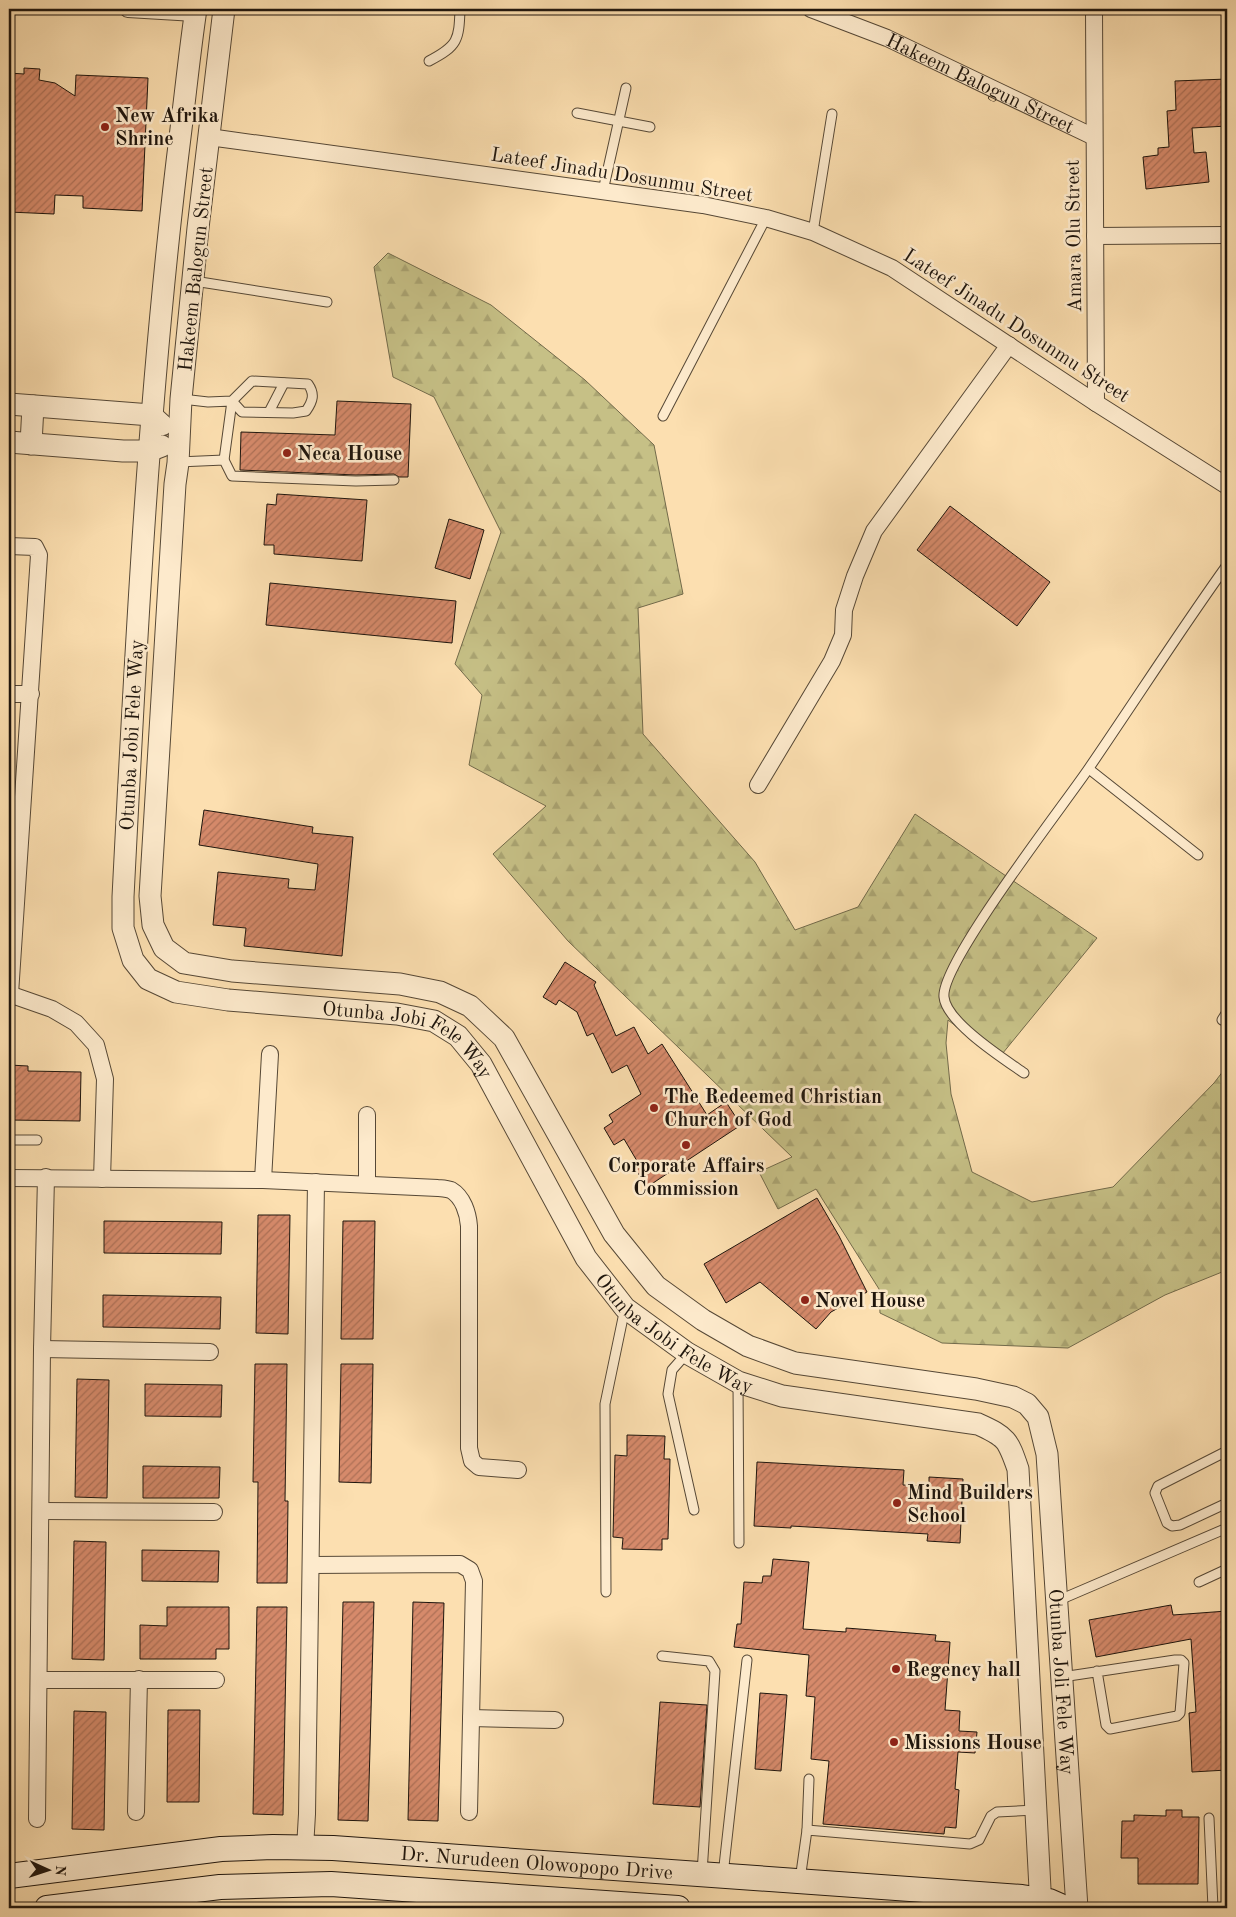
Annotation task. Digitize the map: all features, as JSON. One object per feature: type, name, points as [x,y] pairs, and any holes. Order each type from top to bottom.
[{"type":"main road","name":"Dr. Nurudeen Olowopopo Drive","points":[[9,1876],[221,1849],[305,1848],[384,1851],[1022,1896],[1041,1904],[1049,1901],[1065,1908]]},
{"type":"main road","name":"Dr. Nurudeen Olowopopo Drive","points":[[47,1908],[220,1887],[331,1884],[678,1908]]},
{"type":"street","points":[[128,9],[196,11]]},
{"type":"street","name":"Hakeem Balogun Street","points":[[178,440],[193,281],[224,9]]},
{"type":"street","name":"Hakeem Balogun Street","points":[[812,9],[887,38],[1094,137]]},
{"type":"street","name":"Amara Olu Street","points":[[1094,9],[1096,403]]},
{"type":"street","name":"Hakeem Balogun Street","points":[[148,451],[170,215],[196,11]]},
{"type":"street","name":"Lateef Jinadu Dosunmu Street","points":[[209,137],[703,205],[766,218],[813,232],[892,268],[1096,403],[1227,486]]},
{"type":"street","points":[[1095,236],[1227,235]]},
{"type":"street","points":[[758,785],[832,661],[843,635],[844,610],[855,576],[874,530],[1009,345]]},
{"type":"street","points":[[9,404],[151,415],[178,440],[148,451],[9,442]]},
{"type":"street","points":[[31,444],[33,406]]},
{"type":"street","name":"Otunba Jobi Fele Way","points":[[178,440],[150,896],[153,925],[164,948],[184,963],[232,971],[400,984],[440,992],[470,1006],[504,1038],[614,1234],[656,1286],[703,1320],[748,1346],[795,1363],[976,1388],[1013,1397],[1027,1404],[1038,1417],[1047,1454]]},
{"type":"street","name":"Otunba Jobi Fele Way","points":[[148,451],[123,897],[123,928],[133,960],[148,979],[176,992],[228,1000],[397,1014],[434,1021],[458,1036],[480,1064],[586,1258],[625,1308],[687,1353],[738,1382],[782,1396],[978,1424],[999,1433],[1010,1445],[1018,1469]]},
{"type":"street","points":[[9,546],[35,547],[39,555],[30,694],[15,846],[9,994],[52,1009],[76,1023],[96,1045],[105,1079],[102,1179]]},
{"type":"street","points":[[9,694],[30,694]]},
{"type":"street","points":[[334,1010],[336,980]]},
{"type":"street","points":[[263,1180],[270,1054]]},
{"type":"street","points":[[366,1184],[367,1115]]},
{"type":"street","points":[[37,1819],[42,1349],[46,1177]]},
{"type":"street","points":[[9,1178],[263,1180],[451,1190],[462,1202],[468,1214],[469,1448],[472,1461],[479,1467],[518,1470]]},
{"type":"street","points":[[305,1848],[316,1182]]},
{"type":"street","points":[[42,1349],[210,1352]]},
{"type":"street","name":"Otunba Joli Fele Way","points":[[1047,1454],[1076,1908]]},
{"type":"street","name":"Otunba Joli Fele Way","points":[[1018,1469],[1041,1904]]},
{"type":"street","points":[[41,1511],[214,1512]]},
{"type":"street","points":[[311,1565],[460,1564],[470,1570],[474,1581],[469,1812]]},
{"type":"street","points":[[136,1812],[139,1679]]},
{"type":"street","points":[[39,1680],[216,1680]]},
{"type":"street","points":[[1030,1694],[1061,1683]]},
{"type":"street","points":[[471,1718],[556,1720]]},
{"type":"lane","points":[[429,60],[444,53],[456,41],[460,9]]},
{"type":"lane","points":[[604,191],[626,88]]},
{"type":"lane","points":[[577,113],[650,127]]},
{"type":"lane","points":[[813,232],[832,114]]},
{"type":"lane","points":[[663,416],[766,218]]},
{"type":"lane","points":[[193,281],[327,302]]},
{"type":"lane","points":[[232,401],[242,412],[293,414],[306,411],[312,402],[313,390],[308,384],[252,381],[232,401],[224,460],[232,476],[356,481],[394,480]]},
{"type":"lane","points":[[268,412],[284,382]]},
{"type":"lane","points":[[182,399],[208,402],[232,401]]},
{"type":"lane","points":[[178,462],[224,460]]},
{"type":"lane","points":[[1024,1073],[954,1019],[944,997],[948,977],[978,924],[1089,769],[1185,624],[1227,565]]},
{"type":"lane","points":[[1089,769],[1198,855]]},
{"type":"lane","points":[[9,1140],[36,1140]]},
{"type":"lane","points":[[606,1592],[605,1404],[625,1308]]},
{"type":"lane","points":[[687,1353],[672,1370],[668,1394],[694,1510]]},
{"type":"lane","points":[[738,1382],[739,1543]]},
{"type":"lane","points":[[1227,1451],[1158,1486],[1155,1493],[1167,1523],[1172,1526],[1180,1525],[1227,1503]]},
{"type":"lane","points":[[1056,1602],[1227,1528]]},
{"type":"lane","points":[[1199,1582],[1227,1569]]},
{"type":"lane","points":[[662,1656],[709,1661],[715,1671],[712,1874]]},
{"type":"lane","points":[[712,1874],[747,1660]]},
{"type":"lane","points":[[1061,1683],[1097,1671],[1181,1660],[1184,1664],[1180,1713],[1177,1716],[1110,1729],[1106,1725],[1097,1671]]},
{"type":"lane","points":[[800,1880],[807,1830],[809,1779]]},
{"type":"lane","points":[[807,1830],[970,1844],[980,1840],[991,1816],[997,1812],[1036,1810]]},
{"type":"lane","points":[[1209,1818],[1213,1908]]},
{"type":"green space","points":[[388,253],[491,305],[585,380],[654,445],[683,594],[638,608],[643,734],[755,862],[795,930],[858,907],[915,814],[1097,938],[998,1059],[948,1020],[946,1043],[951,1094],[972,1172],[1032,1202],[1113,1187],[1214,1083],[1227,1066],[1227,1270],[1165,1295],[1068,1348],[942,1343],[880,1313],[879,1289],[816,1189],[778,1209],[759,1172],[792,1157],[568,941],[493,854],[546,806],[469,765],[482,695],[455,664],[501,532],[434,397],[393,377],[374,267]]},
{"type":"building","points":[[24,68],[40,69],[39,80],[55,83],[75,96],[76,75],[148,78],[142,211],[83,208],[83,196],[55,195],[54,214],[9,212],[9,73],[24,74]]},
{"type":"building","points":[[1227,79],[1227,126],[1192,128],[1194,153],[1206,152],[1209,182],[1146,189],[1143,157],[1158,155],[1158,148],[1169,147],[1167,111],[1176,110],[1175,81]]},
{"type":"building","points":[[337,401],[411,404],[408,477],[399,477],[394,474],[356,475],[240,470],[241,432],[335,435]]},
{"type":"building","points":[[277,494],[367,500],[362,561],[274,554],[274,545],[264,545],[267,504],[276,505]]},
{"type":"building","points":[[950,506],[1050,582],[1017,626],[917,550]]},
{"type":"building","points":[[449,519],[484,530],[470,579],[435,568]]},
{"type":"building","points":[[270,583],[456,601],[452,643],[266,625]]},
{"type":"building","points":[[204,810],[313,827],[312,833],[353,837],[342,956],[244,946],[246,928],[213,925],[218,872],[289,879],[288,888],[315,890],[318,864],[199,845]]},
{"type":"building","points":[[565,962],[596,982],[594,985],[616,1036],[634,1027],[648,1054],[662,1044],[707,1115],[726,1102],[741,1125],[647,1187],[632,1164],[637,1161],[624,1139],[614,1145],[604,1128],[613,1122],[609,1115],[641,1094],[627,1065],[612,1073],[593,1033],[587,1036],[577,1012],[559,1000],[556,1005],[543,997]]},
{"type":"building","points":[[9,1065],[28,1066],[28,1071],[81,1072],[80,1121],[9,1120]]},
{"type":"building","points":[[817,1198],[839,1236],[867,1292],[831,1312],[816,1329],[760,1282],[726,1303],[704,1264]]},
{"type":"building","points":[[258,1215],[290,1215],[288,1334],[256,1333]]},
{"type":"building","points":[[104,1221],[222,1222],[221,1254],[104,1253]]},
{"type":"building","points":[[343,1221],[375,1221],[373,1339],[341,1339]]},
{"type":"building","points":[[103,1295],[221,1297],[220,1329],[103,1327]]},
{"type":"building","points":[[255,1364],[287,1364],[285,1501],[288,1501],[287,1583],[257,1583],[258,1482],[253,1482]]},
{"type":"building","points":[[341,1364],[373,1364],[371,1483],[339,1482]]},
{"type":"building","points":[[77,1379],[109,1380],[107,1498],[75,1497]]},
{"type":"building","points":[[145,1384],[222,1385],[221,1417],[145,1416]]},
{"type":"building","points":[[627,1435],[665,1436],[664,1459],[670,1459],[668,1539],[662,1539],[662,1550],[622,1549],[623,1538],[613,1537],[615,1455],[627,1456]]},
{"type":"building","points":[[757,1462],[904,1470],[903,1485],[929,1486],[929,1477],[963,1479],[960,1543],[927,1541],[928,1534],[791,1526],[791,1528],[754,1526]]},
{"type":"building","points":[[143,1466],[220,1467],[219,1498],[143,1498]]},
{"type":"building","points":[[74,1541],[106,1542],[104,1660],[72,1659]]},
{"type":"building","points":[[142,1550],[219,1551],[218,1582],[142,1581]]},
{"type":"building","points":[[773,1559],[809,1562],[803,1629],[846,1632],[846,1628],[936,1635],[935,1641],[950,1642],[945,1710],[960,1711],[959,1731],[977,1732],[975,1753],[958,1752],[955,1789],[959,1790],[956,1828],[945,1827],[944,1834],[823,1824],[829,1761],[811,1759],[815,1697],[806,1696],[809,1655],[734,1647],[737,1624],[741,1624],[744,1582],[762,1583],[763,1576],[771,1576]]},
{"type":"building","points":[[343,1602],[374,1602],[368,1821],[338,1820]]},
{"type":"building","points":[[413,1602],[444,1603],[438,1821],[408,1820]]},
{"type":"building","points":[[1171,1605],[1173,1615],[1227,1611],[1227,1770],[1192,1772],[1189,1713],[1196,1712],[1191,1639],[1096,1657],[1089,1620]]},
{"type":"building","points":[[167,1607],[229,1607],[229,1649],[216,1649],[216,1659],[140,1659],[140,1625],[167,1626]]},
{"type":"building","points":[[257,1607],[287,1607],[283,1815],[253,1814]]},
{"type":"building","points":[[760,1693],[787,1695],[781,1771],[755,1769]]},
{"type":"building","points":[[660,1702],[707,1705],[700,1807],[653,1804]]},
{"type":"building","points":[[168,1710],[200,1710],[199,1802],[167,1802]]},
{"type":"building","points":[[74,1711],[106,1712],[104,1830],[72,1829]]},
{"type":"building","points":[[1166,1810],[1182,1810],[1182,1817],[1199,1817],[1198,1884],[1138,1884],[1138,1858],[1121,1858],[1122,1821],[1134,1821],[1134,1815],[1166,1816]]},
{"type":"place","name":"New Afrika Shrine","points":[[105,127]]},
{"type":"place","name":"Neca House","points":[[287,453]]},
{"type":"place","name":"The Redeemed Christian Church of God","points":[[654,1108]]},
{"type":"place","name":"Corporate Affairs Commission","points":[[686,1145]]},
{"type":"place","name":"Novel House","points":[[805,1300]]},
{"type":"place","name":"Mind Builders School","points":[[897,1503]]},
{"type":"place","name":"Regency hall","points":[[896,1669]]},
{"type":"place","name":"Missions House","points":[[894,1742]]}]
